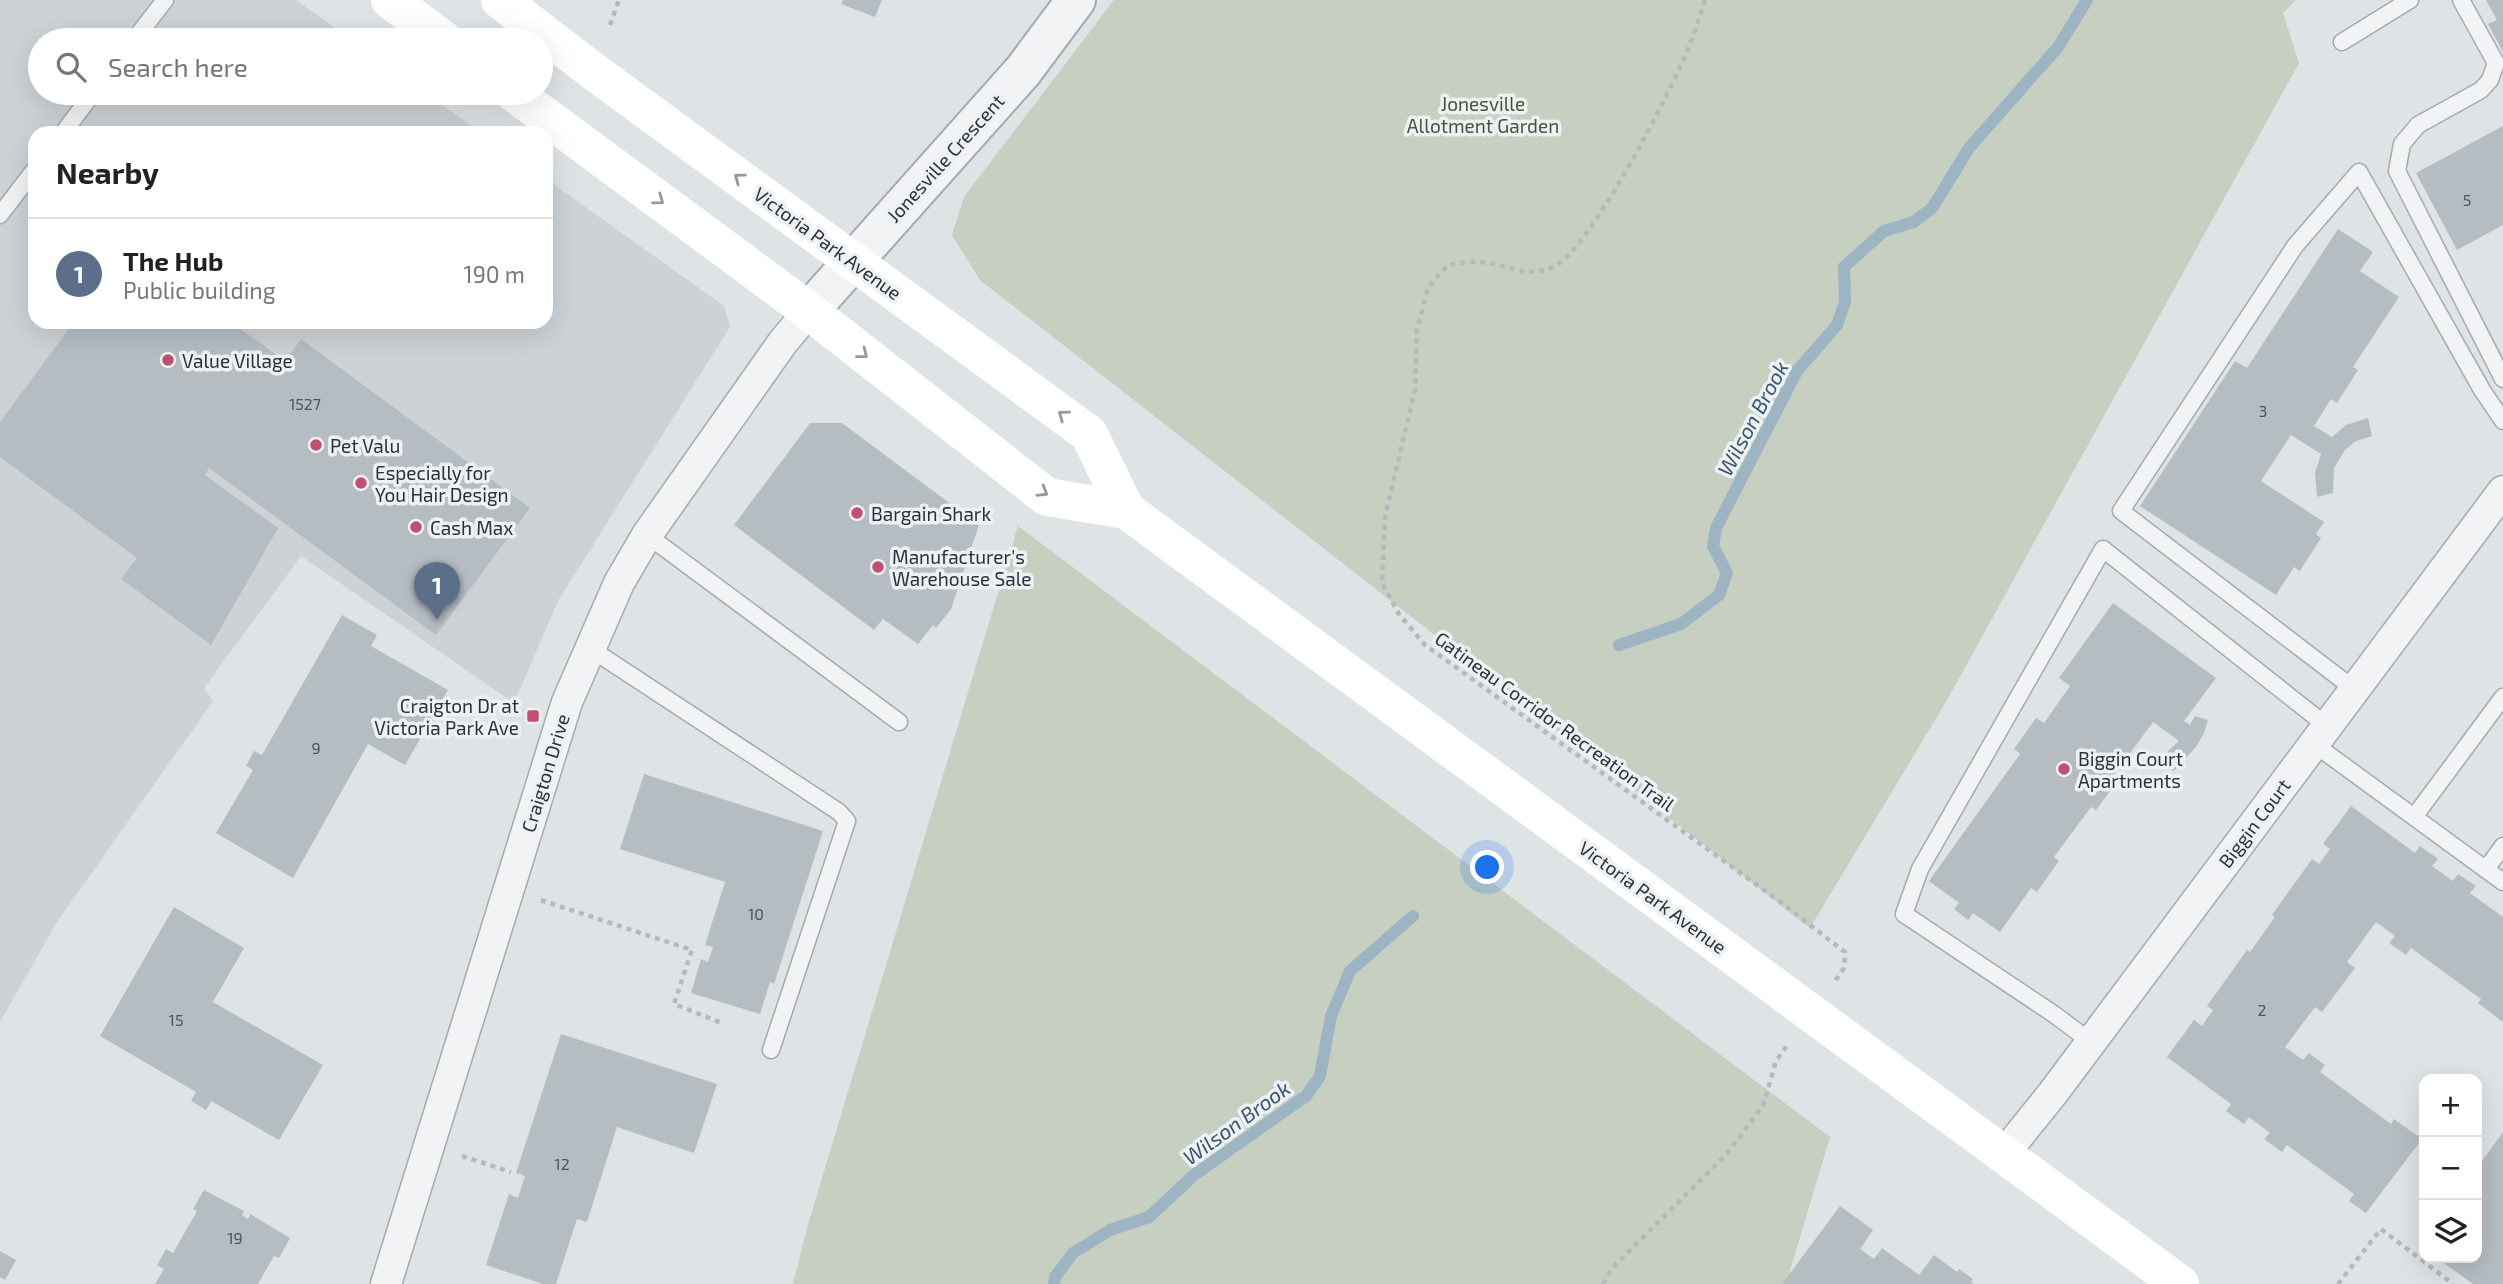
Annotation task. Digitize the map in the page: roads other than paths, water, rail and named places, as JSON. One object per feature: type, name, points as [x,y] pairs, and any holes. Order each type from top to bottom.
[{"type":"main road","points":[[390,0],[428,28]]},
{"type":"main road","name":"Victoria Park Avenue","points":[[500,0],[538,28]]},
{"type":"main road","name":"Victoria Park Avenue","points":[[553,39],[1089,434],[1126,510]]},
{"type":"main road","name":"Victoria Park Avenue","points":[[530,105],[809,312],[1047,498],[1126,510],[2004,1154],[2172,1282]]},
{"type":"street","name":"Jonesville Crescent","points":[[809,312],[1023,71],[1076,0]]},
{"type":"street","name":"Craigton Drive","points":[[386,1284],[567,702],[619,583],[647,535],[783,342],[809,312]]},
{"type":"street","name":"Biggin Court","points":[[2004,1154],[2091,1042],[2354,689],[2498,508]]},
{"type":"lane","points":[[143,28],[165,0]]},
{"type":"lane","points":[[2342,42],[2410,0]]},
{"type":"lane","points":[[2460,0],[2496,63],[2490,80],[2481,90],[2418,125],[2402,144],[2397,171],[2503,379]]},
{"type":"lane","points":[[68,126],[84,105]]},
{"type":"lane","points":[[2354,689],[2121,511],[2295,246],[2359,172],[2482,390],[2503,421]]},
{"type":"lane","points":[[0,215],[28,178]]},
{"type":"lane","points":[[647,535],[900,722]]},
{"type":"lane","points":[[2091,1042],[1904,914],[1920,869],[2104,549],[2414,817],[2503,882]]},
{"type":"lane","points":[[591,649],[839,812],[847,821],[771,1050]]},
{"type":"lane","points":[[2414,817],[2503,697]]},
{"type":"lane","points":[[2486,869],[2503,846]]},
{"type":"waterway","name":"Wilson Brook","points":[[1619,645],[1681,624],[1719,595],[1727,573],[1713,546],[1716,528],[1797,371],[1837,325],[1845,302],[1844,267],[1884,231],[1914,222],[1933,207],[1969,148],[2058,47],[2087,0]]},
{"type":"waterway","name":"Wilson Brook","points":[[1054,1284],[1055,1277],[1073,1253],[1110,1230],[1149,1217],[1194,1175],[1306,1096],[1320,1076],[1331,1016],[1350,971],[1413,916]]},
{"type":"place","name":"Value Village","points":[[168,360]]},
{"type":"place","name":"Pet Valu","points":[[316,445]]},
{"type":"place","name":"Especially for You Hair Design","points":[[361,483]]},
{"type":"place","name":"Bargain Shark","points":[[857,513]]},
{"type":"place","name":"Cash Max","points":[[416,527]]},
{"type":"place","name":"Manufacturer's Warehouse Sale","points":[[878,567]]},
{"type":"place","name":"The Hub","points":[[437,620]]},
{"type":"place","name":"Craigton Dr at Victoria Park Ave","points":[[533,716]]},
{"type":"place","name":"Biggin Court Apartments","points":[[2064,769]]},
{"type":"park label","name":"Jonesville Allotment Garden","points":[[1483,114]]}]
